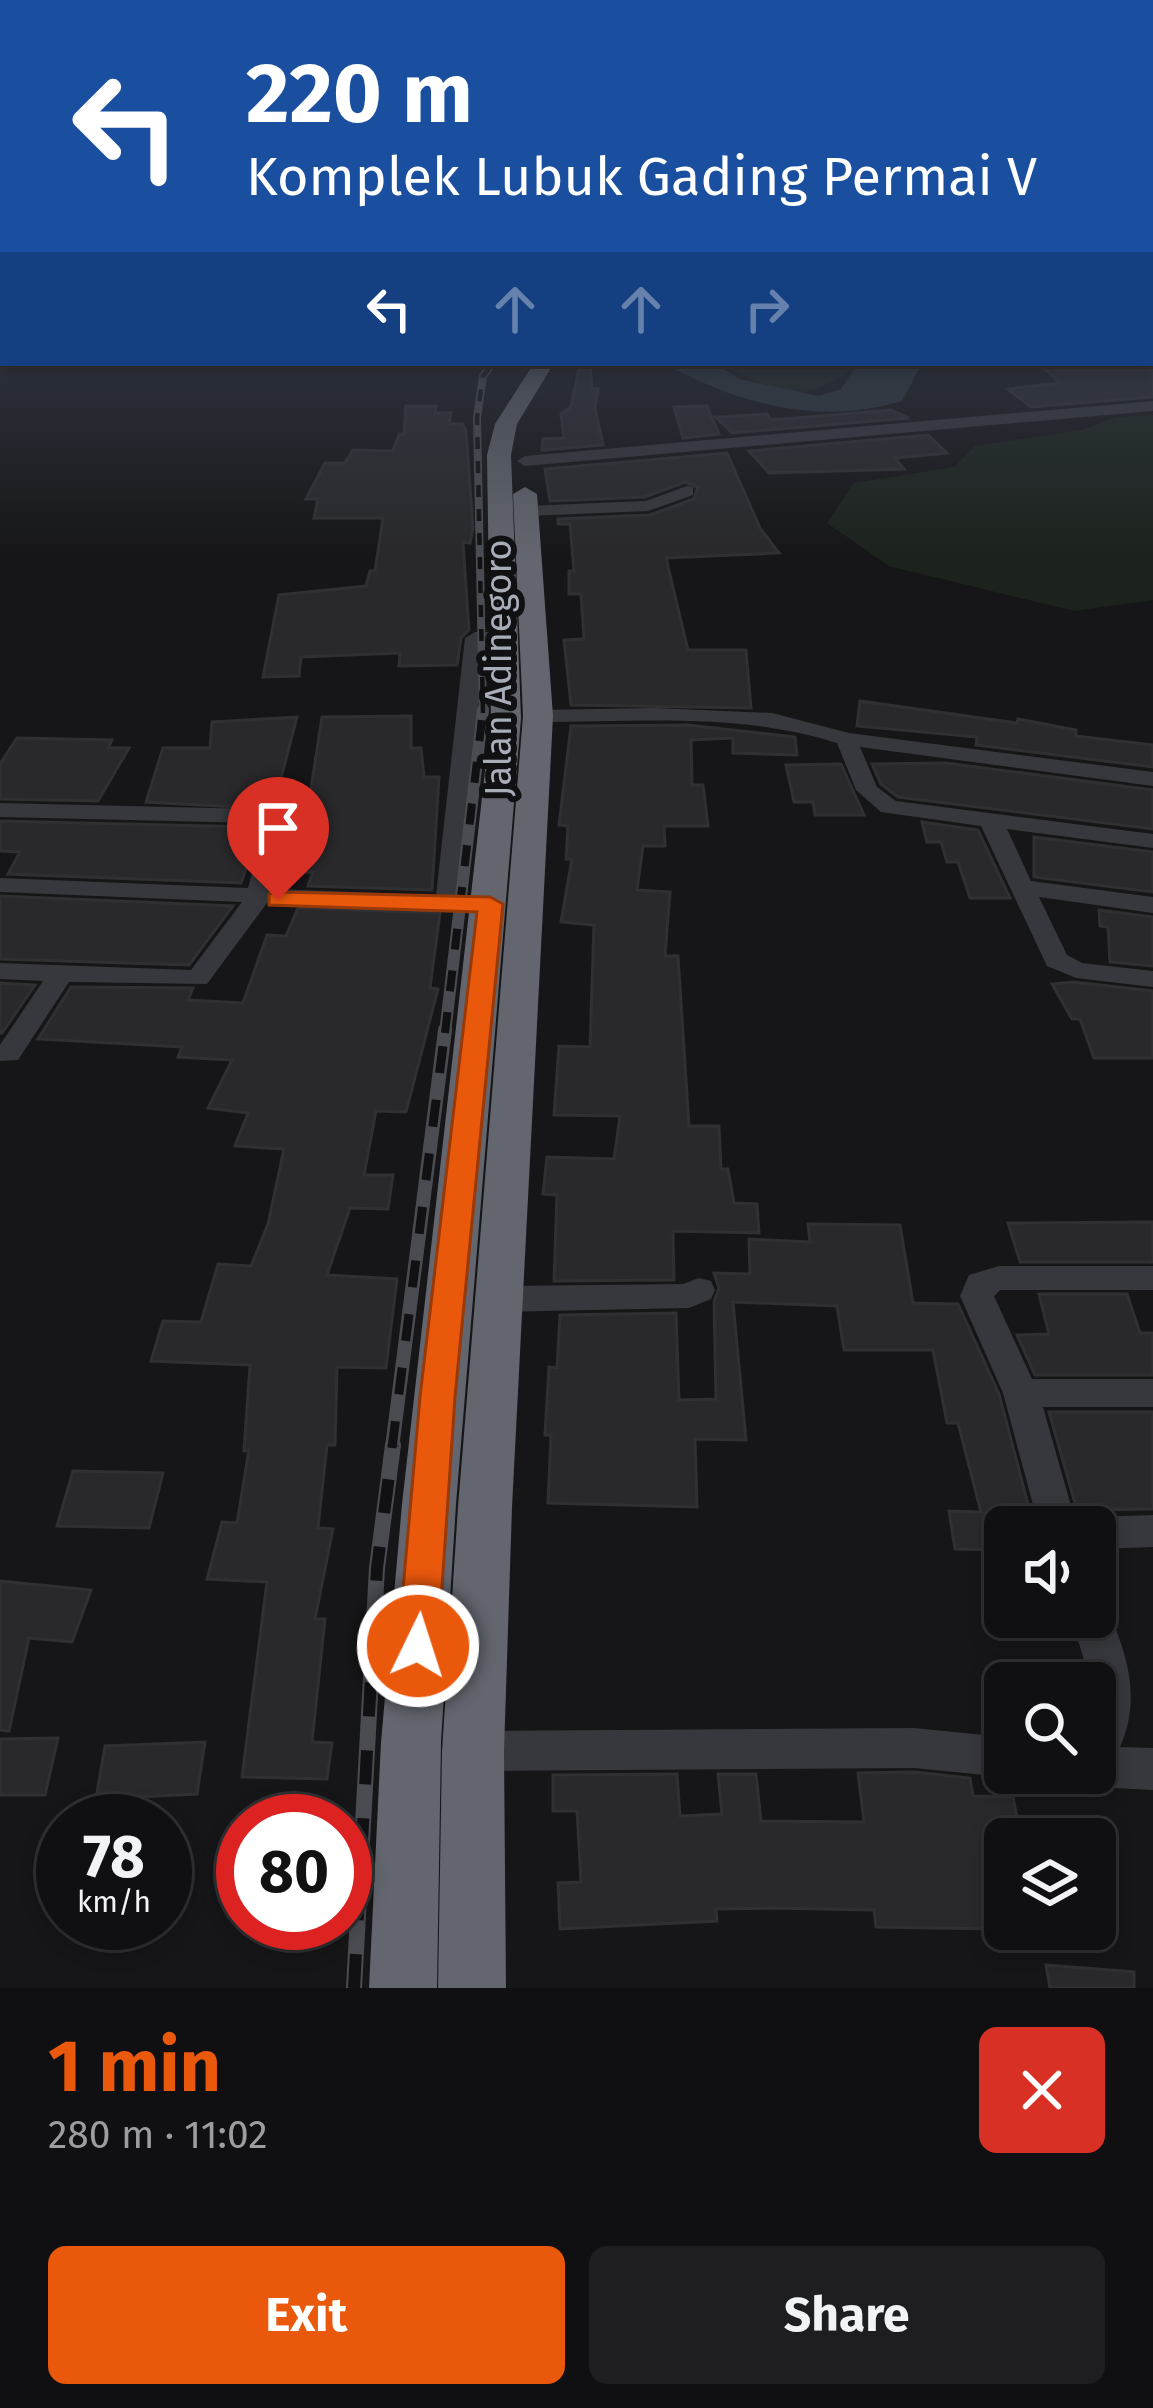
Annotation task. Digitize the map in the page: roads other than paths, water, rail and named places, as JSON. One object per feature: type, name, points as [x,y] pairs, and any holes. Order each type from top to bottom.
[{"type":"highway","name":"Jalan Adinegoro","points":[[403,1988],[411,1742],[469,904],[521,675],[499,455],[506,424],[539,371]]},
{"type":"highway","name":"Jalan Adinegoro","points":[[472,1988],[472,1751],[499,1299],[525,461],[533,425],[567,371]]},
{"type":"highway","points":[[437,1397],[467,1410],[492,1400]]},
{"type":"highway","points":[[428,1504],[458,1496],[484,1507]]},
{"type":"street","points":[[525,461],[1153,406]]},
{"type":"street","points":[[526,511],[648,506],[687,490]]},
{"type":"street","points":[[521,675],[773,717],[846,739],[1153,779]]},
{"type":"street","points":[[846,739],[867,790],[881,804],[1153,841]]},
{"type":"street","points":[[0,810],[272,820],[276,830],[257,899],[203,973],[191,981],[0,971]]},
{"type":"street","points":[[989,817],[1064,967],[1153,980]]},
{"type":"street","points":[[0,885],[469,904]]},
{"type":"street","points":[[1022,887],[1153,905]]},
{"type":"street","points":[[8,1054],[61,974]]},
{"type":"street","points":[[1052,1506],[1021,1393],[977,1296],[981,1284],[999,1278],[1153,1278]]},
{"type":"street","points":[[499,1299],[688,1296],[699,1290]]},
{"type":"street","points":[[1021,1393],[1153,1393]]},
{"type":"street","points":[[1116,1533],[1153,1532]]},
{"type":"street","points":[[472,1751],[914,1748],[984,1755]]},
{"type":"street","points":[[1116,1767],[1153,1769]]},
{"type":"railway","points":[[483,710],[477,418],[487,371]]},
{"type":"railway","points":[[445,1033],[483,710]]},
{"type":"railway","points":[[392,1448],[445,1030]]},
{"type":"railway","points":[[354,1988],[377,1568],[393,1445]]}]
